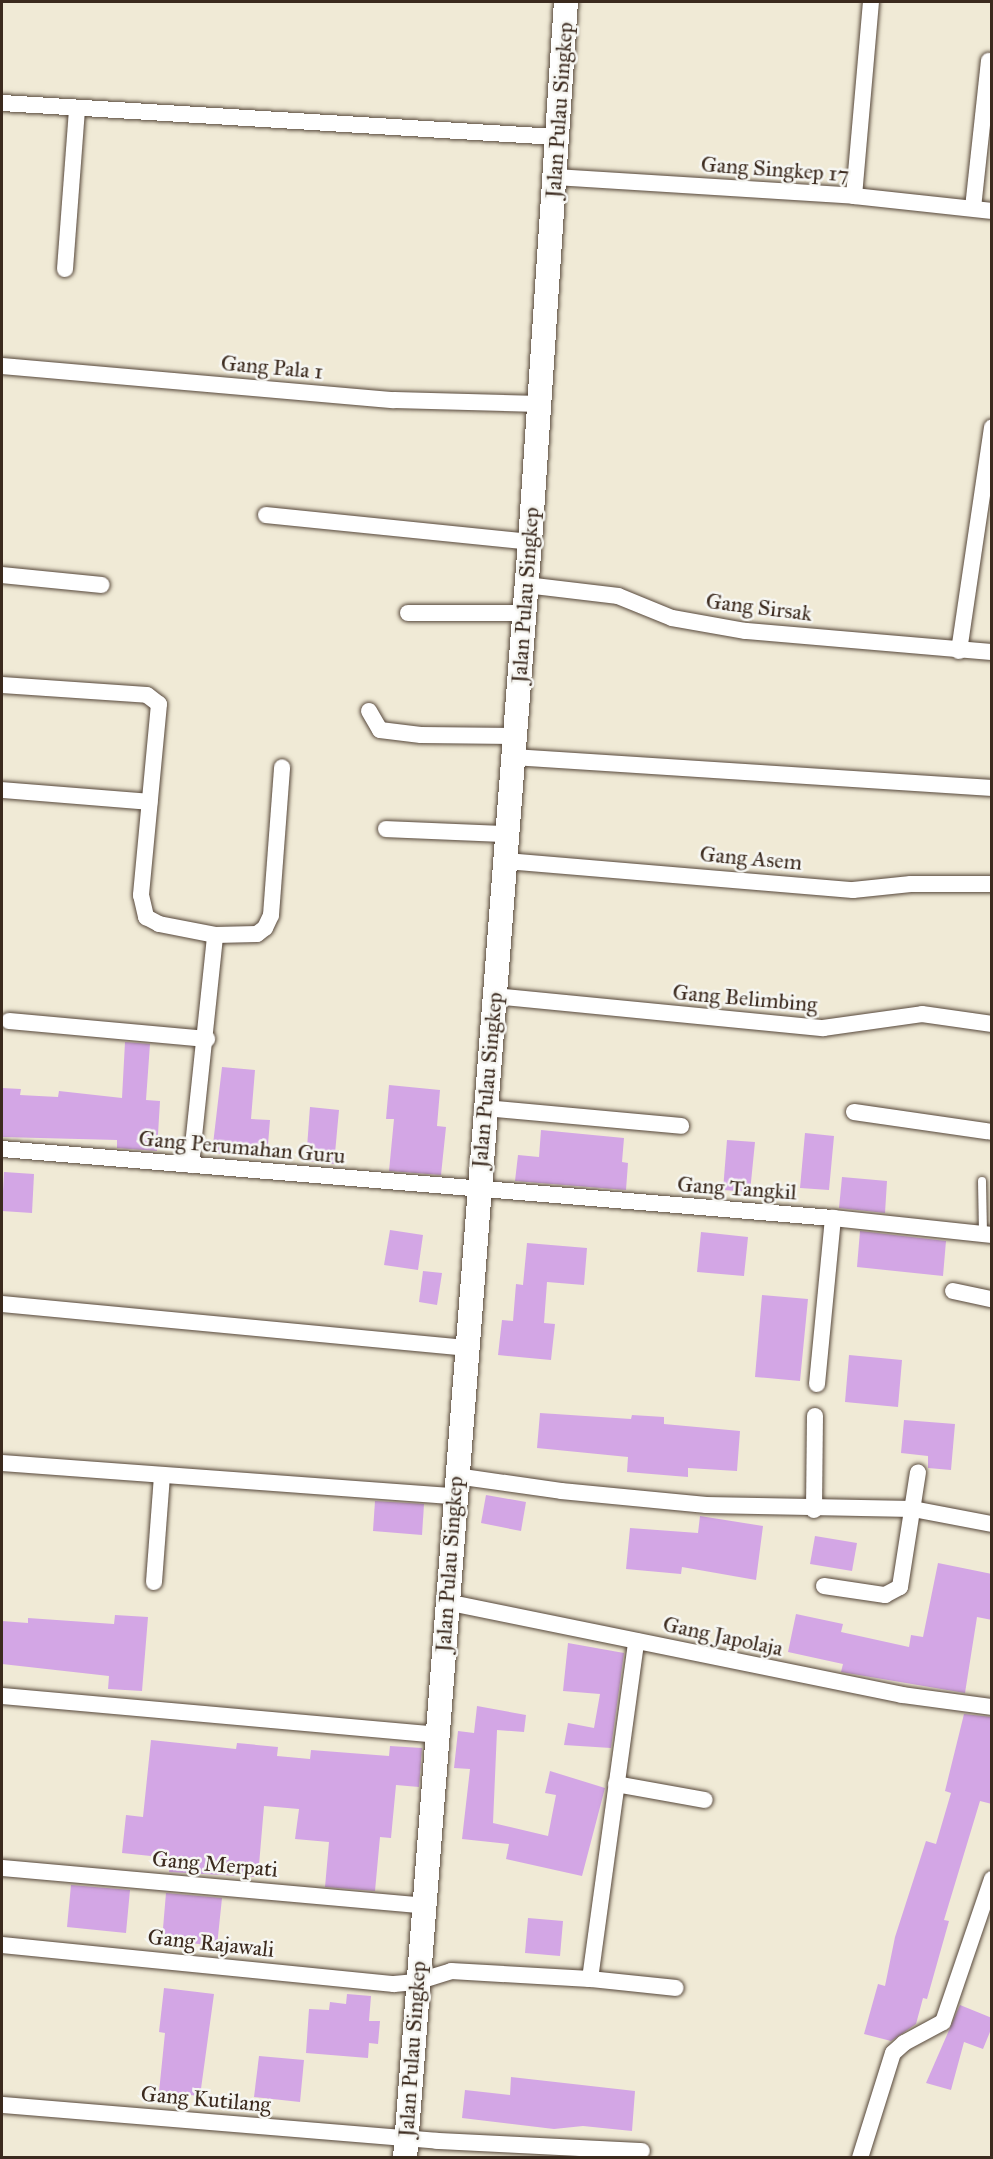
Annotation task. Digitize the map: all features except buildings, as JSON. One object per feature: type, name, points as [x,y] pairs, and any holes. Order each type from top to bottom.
[{"type":"street","name":"Jalan Pulau Singkep","points":[[405,2148],[416,1982],[424,1906],[530,542],[566,2]]},
{"type":"street","points":[[854,196],[871,2]]},
{"type":"street","points":[[973,208],[989,61]]},
{"type":"street","points":[[2,103],[557,137]]},
{"type":"street","points":[[65,269],[76,108]]},
{"type":"street","name":"Gang Singkep 17","points":[[555,177],[854,196],[992,211]]},
{"type":"street","name":"Gang Pala 1","points":[[2,366],[394,400],[540,404]]},
{"type":"street","points":[[958,651],[985,503],[992,427]]},
{"type":"street","points":[[266,515],[530,542]]},
{"type":"street","points":[[2,575],[102,585]]},
{"type":"street","name":"Gang Sirsak","points":[[526,585],[618,596],[672,618],[746,630],[958,651],[992,652]]},
{"type":"street","points":[[408,613],[524,613]]},
{"type":"street","points":[[2,685],[147,695],[159,704],[160,724],[141,895],[146,917],[159,924],[215,935],[256,934],[271,915],[282,767]]},
{"type":"street","points":[[369,711],[380,730],[514,747],[992,788]]},
{"type":"street","points":[[2,790],[150,802]]},
{"type":"street","points":[[386,829],[507,834]]},
{"type":"street","name":"Gang Asem","points":[[506,861],[854,890],[911,884],[992,884]]},
{"type":"street","points":[[191,1165],[207,1039],[215,935]]},
{"type":"street","name":"Gang Belimbing","points":[[494,996],[823,1028],[922,1014],[992,1024]]},
{"type":"street","points":[[9,1021],[207,1039]]},
{"type":"street","points":[[485,1108],[681,1126]]},
{"type":"street","points":[[854,1112],[992,1132]]},
{"type":"street","name":"Gang Perumahan Guru","points":[[2,1149],[479,1190]]},
{"type":"street","name":"Gang Tangkil","points":[[479,1190],[833,1218],[987,1235]]},
{"type":"street","points":[[817,1384],[833,1218]]},
{"type":"street","points":[[953,1291],[992,1299]]},
{"type":"street","points":[[2,1304],[466,1353]]},
{"type":"street","points":[[814,1509],[815,1416]]},
{"type":"street","points":[[2,1463],[162,1475],[455,1486],[814,1509],[913,1509],[992,1524]]},
{"type":"street","points":[[825,1586],[885,1595],[900,1587],[918,1472]]},
{"type":"street","points":[[154,1582],[162,1475]]},
{"type":"street","name":"Gang Japolaja","points":[[446,1602],[902,1695],[992,1707]]},
{"type":"street","points":[[590,1979],[636,1641]]},
{"type":"street","points":[[2,1696],[437,1736]]},
{"type":"street","points":[[616,1784],[705,1800]]},
{"type":"street","name":"Gang Merpati","points":[[2,1868],[424,1906]]},
{"type":"street","points":[[860,2157],[893,2053],[904,2043],[943,2022],[992,1879]]},
{"type":"street","name":"Gang Rajawali","points":[[2,1945],[382,1983],[416,1982],[451,1971],[590,1979],[676,1988]]},
{"type":"street","name":"Gang Kutilang","points":[[2,2104],[405,2148],[558,2153],[642,2151]]},
{"type":"lane","points":[[982,1181],[987,1235]]}]
